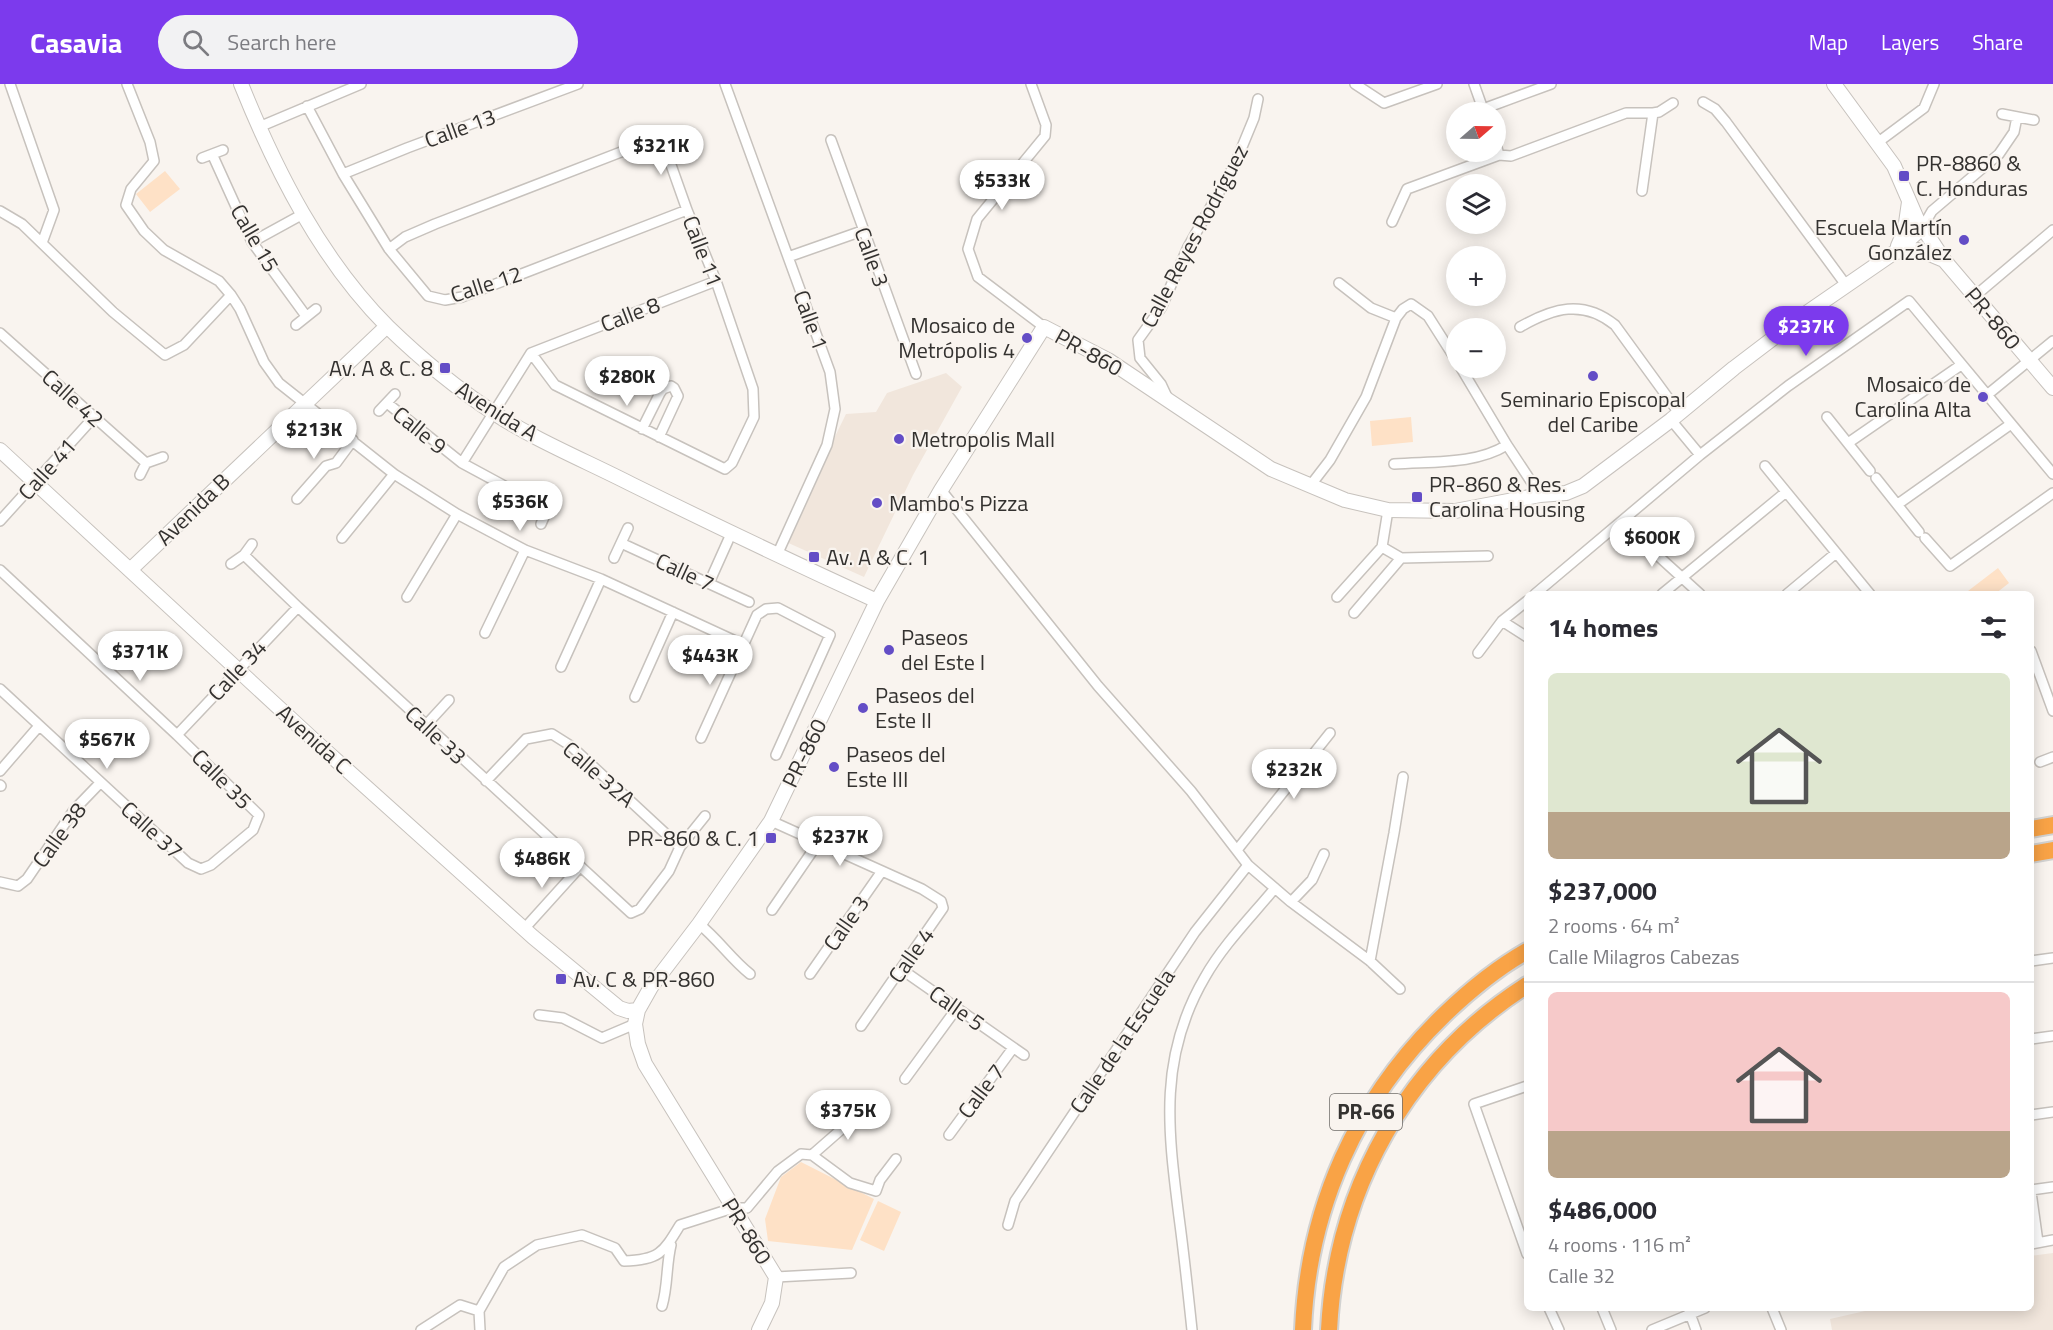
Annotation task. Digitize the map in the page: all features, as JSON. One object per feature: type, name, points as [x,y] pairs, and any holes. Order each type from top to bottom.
[{"type":"highway","points":[[2034,828],[2053,825]]},
{"type":"highway","points":[[2034,853],[2053,850]]},
{"type":"highway","name":"PR-66","points":[[1303,1330],[1304,1299],[1316,1231],[1336,1172],[1365,1113],[1420,1038],[1463,997],[1524,953]]},
{"type":"highway","name":"PR-66","points":[[1329,1330],[1334,1276],[1343,1232],[1363,1176],[1379,1144],[1410,1093],[1435,1062],[1486,1013],[1524,987]]},
{"type":"street","points":[[9,84],[54,210],[42,243]]},
{"type":"street","points":[[127,84],[150,142],[154,161],[131,189],[126,205],[144,231],[164,250],[219,281],[240,309],[264,362],[279,382],[393,474],[458,514],[525,550],[602,579],[744,645]]},
{"type":"street","name":"Avenida A","points":[[241,84],[259,127],[303,214],[339,269],[387,326],[441,375],[512,424],[731,534],[877,601]]},
{"type":"street","points":[[259,127],[361,84]]},
{"type":"street","name":"Calle 13","points":[[343,174],[407,147],[578,84]]},
{"type":"street","name":"Calle 1","points":[[725,84],[830,372],[835,409],[827,445],[777,555]]},
{"type":"street","points":[[1355,84],[1384,103],[1437,84]]},
{"type":"street","points":[[1474,84],[1481,102]]},
{"type":"street","points":[[1506,102],[1551,84]]},
{"type":"street","points":[[1834,84],[1894,166],[1922,228]]},
{"type":"street","points":[[1877,143],[1924,108],[1934,84]]},
{"type":"street","points":[[1033,89],[1046,125],[1045,136],[977,219],[968,249],[978,277],[1044,327]]},
{"type":"street","name":"Calle Reyes Rodríguez","points":[[1169,401],[1161,384],[1140,358],[1138,340],[1161,308],[1188,247],[1235,164],[1254,118],[1258,99]]},
{"type":"street","points":[[1506,156],[1511,156],[1626,113],[1659,112],[1673,102]]},
{"type":"street","points":[[1703,102],[1715,109],[1726,122],[1846,285]]},
{"type":"street","name":"Calle 12","points":[[308,106],[343,174],[389,249],[428,296],[445,300],[462,297],[687,210]]},
{"type":"street","points":[[1642,191],[1653,113]]},
{"type":"street","points":[[2002,114],[2034,120]]},
{"type":"street","points":[[1922,228],[1932,211],[2000,154],[2014,132],[2017,117]]},
{"type":"street","name":"Calle 3","points":[[831,140],[862,231],[916,374]]},
{"type":"street","name":"Calle 11","points":[[389,249],[405,237],[435,224],[652,141],[665,148],[716,281],[753,389],[754,417],[732,463],[725,469],[659,437]]},
{"type":"street","points":[[202,158],[213,156],[223,150]]},
{"type":"street","name":"Calle 15","points":[[213,156],[252,242],[306,316]]},
{"type":"street","points":[[1392,222],[1407,189],[1480,162]]},
{"type":"street","points":[[1909,202],[1905,230],[1895,252],[1920,250],[1944,260]]},
{"type":"street","points":[[0,211],[22,224],[113,312],[165,355],[184,345],[231,295]]},
{"type":"street","points":[[252,242],[303,214]]},
{"type":"street","name":"PR-860","points":[[759,1330],[772,1303],[776,1277],[645,1064],[638,1044],[637,1017],[651,987],[699,924],[771,821],[877,601],[941,489],[1044,327],[1108,360],[1271,469],[1345,500],[1388,510],[1455,511],[1540,495],[1566,493],[1583,486],[1734,368],[1846,285],[1895,252],[1922,228],[1944,260],[2053,388]]},
{"type":"street","points":[[1975,296],[2053,230]]},
{"type":"street","points":[[788,257],[862,231]]},
{"type":"street","name":"Calle 8","points":[[531,354],[716,281]]},
{"type":"street","points":[[1339,283],[1371,308],[1396,318]]},
{"type":"street","points":[[1539,591],[1700,455],[1788,386],[1910,301],[2053,474]]},
{"type":"street","points":[[1310,486],[1330,460],[1366,397],[1396,318],[1406,306],[1411,304],[1428,316],[1446,344]]},
{"type":"street","points":[[1520,327],[1557,310],[1577,308],[1606,317],[1616,325],[1700,455]]},
{"type":"street","points":[[296,325],[316,309]]},
{"type":"street","name":"Avenida B","points":[[130,570],[387,326]]},
{"type":"street","name":"Calle 42","points":[[0,333],[146,463]]},
{"type":"street","points":[[1987,394],[2053,341]]},
{"type":"street","points":[[462,464],[531,354],[555,386],[642,429],[659,437],[678,396],[674,388],[671,386],[663,389],[642,429]]},
{"type":"street","points":[[1848,443],[1961,364]]},
{"type":"street","points":[[1467,378],[1540,495]]},
{"type":"street","points":[[378,411],[395,394]]},
{"type":"street","name":"Calle 9","points":[[387,404],[462,464],[547,509]]},
{"type":"street","name":"Calle 41","points":[[0,521],[94,417]]},
{"type":"street","points":[[1827,417],[1922,535],[1950,566],[2053,493]]},
{"type":"street","points":[[1898,504],[2011,424]]},
{"type":"street","points":[[297,499],[326,466],[336,463],[353,440]]},
{"type":"street","points":[[1395,464],[1474,458],[1494,453],[1507,445]]},
{"type":"street","name":"Avenida C","points":[[0,450],[237,670],[524,929],[619,1008],[637,1017]]},
{"type":"street","points":[[140,474],[146,463],[163,458]]},
{"type":"street","points":[[1765,466],[1868,591]]},
{"type":"street","points":[[342,538],[393,474]]},
{"type":"street","points":[[941,489],[1098,686],[1191,791],[1248,865],[1291,902],[1370,961],[1400,989]]},
{"type":"street","points":[[1666,591],[1786,492]]},
{"type":"street","points":[[541,524],[554,494]]},
{"type":"street","points":[[1337,597],[1382,547],[1388,510]]},
{"type":"street","points":[[407,597],[458,514]]},
{"type":"street","points":[[1622,523],[1697,591]]},
{"type":"street","points":[[614,558],[628,528]]},
{"type":"street","points":[[709,583],[731,534]]},
{"type":"street","name":"Calle 7","points":[[621,543],[749,602]]},
{"type":"street","points":[[231,564],[244,555],[252,544]]},
{"type":"street","points":[[1382,547],[1401,558],[1488,556]]},
{"type":"street","points":[[485,633],[525,550]]},
{"type":"street","points":[[1790,591],[1836,553]]},
{"type":"street","name":"Calle 33","points":[[244,555],[631,913],[640,909],[669,871],[680,847]]},
{"type":"street","points":[[1354,613],[1401,558]]},
{"type":"street","name":"Calle 35","points":[[0,570],[259,815],[252,830],[211,865],[201,869]]},
{"type":"street","points":[[561,667],[602,579]]},
{"type":"street","points":[[1478,653],[1502,621],[1524,603]]},
{"type":"street","name":"Calle 34","points":[[177,735],[298,607]]},
{"type":"street","points":[[701,738],[757,615],[765,609],[778,608],[830,635],[776,755]]},
{"type":"street","points":[[635,697],[673,612]]},
{"type":"street","points":[[1502,621],[1524,635]]},
{"type":"street","points":[[2034,659],[2053,711]]},
{"type":"street","points":[[2042,680],[2053,676]]},
{"type":"street","name":"Calle 37","points":[[0,689],[188,863],[201,869]]},
{"type":"street","points":[[426,725],[449,699]]},
{"type":"street","points":[[0,771],[39,726]]},
{"type":"street","points":[[1237,850],[1330,733]]},
{"type":"street","name":"Calle 32A","points":[[486,781],[526,739],[552,734],[571,746],[680,847]]},
{"type":"street","points":[[2040,762],[2053,757]]},
{"type":"street","points":[[1370,961],[1402,777]]},
{"type":"street","name":"Calle 38","points":[[0,882],[18,886],[27,879],[74,810],[100,783]]},
{"type":"street","points":[[680,847],[705,816]]},
{"type":"street","points":[[771,821],[882,871]]},
{"type":"street","points":[[772,910],[818,843]]},
{"type":"street","points":[[1291,902],[1312,880],[1324,854]]},
{"type":"street","name":"Calle de la Escuela","points":[[1008,1225],[1014,1201],[1195,932],[1248,865]]},
{"type":"street","points":[[524,929],[580,867]]},
{"type":"street","name":"Calle 3","points":[[810,974],[882,871]]},
{"type":"street","name":"Calle 4","points":[[861,1026],[943,908],[941,901],[922,889],[882,871]]},
{"type":"street","points":[[1192,1330],[1170,1143],[1171,1075],[1185,1020],[1206,976],[1275,888]]},
{"type":"street","points":[[699,924],[750,974]]},
{"type":"street","points":[[2034,961],[2053,958]]},
{"type":"street","name":"Calle 5","points":[[901,969],[1024,1055]]},
{"type":"street","points":[[905,1079],[957,1008]]},
{"type":"street","points":[[540,1015],[564,1018],[602,1038],[637,1017]]},
{"type":"street","points":[[2034,1039],[2053,1036]]},
{"type":"street","name":"Calle 7","points":[[949,1135],[1013,1048]]},
{"type":"street","points":[[1523,1232],[1474,1104],[1524,1087]]},
{"type":"street","points":[[812,1155],[868,1106]]},
{"type":"street","points":[[2034,1115],[2053,1112]]},
{"type":"street","points":[[480,1330],[479,1311],[504,1267],[537,1245],[582,1235],[615,1248],[624,1261],[642,1260],[665,1250],[680,1225],[733,1208],[747,1208],[778,1171],[801,1154],[812,1155],[850,1183],[876,1191],[880,1180],[896,1159]]},
{"type":"street","points":[[2034,1190],[2053,1187]]},
{"type":"street","points":[[662,1306],[667,1291],[666,1272],[674,1237]]},
{"type":"street","points":[[2034,1243],[2053,1240]]},
{"type":"street","points":[[776,1277],[851,1273]]},
{"type":"street","points":[[421,1330],[460,1305],[479,1311]]},
{"type":"street","points":[[1550,1311],[1558,1330]]},
{"type":"street","points":[[1603,1311],[1611,1330]]},
{"type":"street","points":[[1652,1330],[1689,1311],[1696,1330]]},
{"type":"street","points":[[1773,1311],[1781,1330]]},
{"type":"shaded area","points":[[165,171],[180,189],[150,212],[136,194]]},
{"type":"shaded area","points":[[946,373],[962,387],[913,475],[864,577],[784,541],[846,414],[876,412],[887,393]]},
{"type":"shaded area","points":[[1411,417],[1413,442],[1372,446],[1370,421]]},
{"type":"shaded area","points":[[1998,568],[2009,583],[1999,591],[1968,591]]},
{"type":"shaded area","points":[[801,1162],[874,1199],[852,1250],[768,1241],[765,1219],[781,1177]]},
{"type":"shaded area","points":[[878,1201],[901,1212],[884,1251],[860,1240]]},
{"type":"shaded area","points":[[2053,1253],[2053,1330],[1832,1330],[1830,1319],[1865,1311],[2034,1311],[2034,1256]]},
{"type":"place","name":"PR-8860 & C. Honduras","points":[[1904,176]]},
{"type":"place","name":"Escuela Martín González","points":[[1964,240]]},
{"type":"place","name":"Mosaico de Metrópolis 4","points":[[1027,338]]},
{"type":"place","name":"Av. A & C. 8","points":[[445,368]]},
{"type":"place","name":"Seminario Episcopal del Caribe","points":[[1593,376]]},
{"type":"place","name":"Mosaico de Carolina Alta","points":[[1983,397]]},
{"type":"place","name":"Metropolis Mall","points":[[899,439]]},
{"type":"place","name":"PR-860 & Res. Carolina Housing","points":[[1417,497]]},
{"type":"place","name":"Mambo's Pizza","points":[[877,503]]},
{"type":"place","name":"Av. A & C. 1","points":[[814,557]]},
{"type":"place","name":"Paseos del Este I","points":[[889,650]]},
{"type":"place","name":"Paseos del Este II","points":[[863,708]]},
{"type":"place","name":"Paseos del Este III","points":[[834,767]]},
{"type":"place","name":"PR-860 & C. 1","points":[[771,838]]},
{"type":"place","name":"Av. C & PR-860","points":[[561,979]]}]
